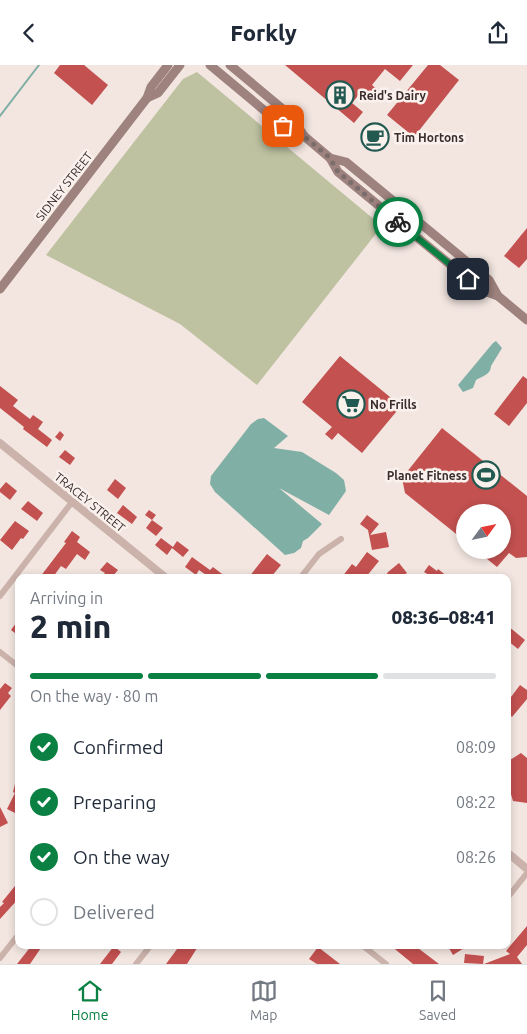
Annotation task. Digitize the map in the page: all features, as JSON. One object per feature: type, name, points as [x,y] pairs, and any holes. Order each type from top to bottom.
[{"type":"main road","name":"SIDNEY STREET","points":[[0,289],[147,98],[151,87],[168,65]]},
{"type":"main road","name":"SIDNEY STREET","points":[[147,98],[158,93],[180,65]]},
{"type":"main road","points":[[210,65],[283,126],[304,136],[330,158],[346,162],[489,280],[498,296],[527,320]]},
{"type":"main road","points":[[230,65],[291,116],[304,136]]},
{"type":"street","name":"TRACEY STREET","points":[[0,443],[161,574]]},
{"type":"street","points":[[17,574],[72,502]]},
{"type":"street","points":[[303,574],[319,555],[340,539]]},
{"type":"street","points":[[0,596],[15,576]]},
{"type":"street","points":[[0,652],[15,664]]},
{"type":"street","points":[[511,856],[527,871],[511,893]]},
{"type":"street","points":[[0,958],[15,940]]},
{"type":"street","points":[[136,964],[148,949]]},
{"type":"street","points":[[367,949],[386,964]]},
{"type":"green space","points":[[197,72],[382,226],[257,385],[180,324],[46,255],[183,79]]},
{"type":"water","points":[[496,341],[502,348],[490,371],[476,380],[473,388],[463,392],[458,385]]},
{"type":"water","points":[[264,418],[288,436],[274,448],[302,452],[344,480],[346,491],[329,515],[279,488],[322,524],[303,541],[301,548],[294,553],[285,555],[215,492],[210,484],[211,476],[251,424],[258,419]]},
{"type":"building","points":[[60,65],[84,65],[108,85],[92,105],[54,73]]},
{"type":"building","name":"Reid's Dairy","points":[[285,65],[413,65],[400,81],[385,69],[372,85],[379,91],[372,99],[362,91],[352,103],[363,112],[354,123]]},
{"type":"building","points":[[428,65],[440,65],[459,80],[414,137],[387,115]]},
{"type":"building","name":"Tim Hortons","points":[[375,124],[388,134],[375,150],[362,139]]},
{"type":"building","points":[[527,228],[527,259],[519,268],[504,256]]},
{"type":"building","name":"No Frills","points":[[340,356],[401,406],[362,453],[338,433],[332,440],[325,434],[332,427],[302,402]]},
{"type":"building","points":[[523,376],[527,379],[527,403],[509,426],[494,414]]},
{"type":"building","points":[[0,386],[18,400],[13,406],[30,419],[33,415],[43,422],[38,429],[52,440],[47,447],[0,408]]},
{"type":"building","points":[[442,428],[527,496],[527,557],[516,558],[511,554],[511,504],[456,504],[456,534],[405,493],[402,478]]},
{"type":"building","points":[[60,431],[64,435],[60,441],[55,437]]},
{"type":"building","points":[[65,450],[75,458],[70,465],[59,457]]},
{"type":"building","points":[[115,479],[126,488],[118,499],[107,490]]},
{"type":"building","points":[[6,482],[17,491],[10,500],[0,492],[0,489]]},
{"type":"building","points":[[28,501],[43,513],[37,521],[21,509]]},
{"type":"building","points":[[123,505],[137,517],[132,524],[117,513]]},
{"type":"building","points":[[149,510],[156,515],[152,520],[145,515]]},
{"type":"building","points":[[367,515],[379,524],[370,535],[386,532],[389,547],[372,550],[368,530],[360,524]]},
{"type":"building","points":[[152,520],[163,528],[156,536],[146,528]]},
{"type":"building","points":[[15,521],[29,531],[12,550],[0,540]]},
{"type":"building","points":[[72,531],[80,537],[77,542],[90,552],[85,560],[77,554],[66,569],[61,566],[55,574],[42,574],[66,543],[64,542]]},
{"type":"building","points":[[161,538],[173,547],[177,541],[189,550],[183,557],[172,548],[167,555],[155,545]]},
{"type":"building","points":[[367,552],[379,561],[368,574],[344,574],[352,564],[356,567]]},
{"type":"building","points":[[267,554],[281,565],[274,574],[251,574]]},
{"type":"building","points":[[192,557],[210,570],[213,567],[222,574],[205,574],[199,570],[195,574],[185,567]]},
{"type":"building","points":[[487,559],[504,559],[497,567]]},
{"type":"building","points":[[107,562],[118,570],[115,574],[104,574],[100,570]]},
{"type":"building","points":[[399,563],[407,573],[387,574]]},
{"type":"building","points":[[429,565],[444,574],[427,574],[424,572]]},
{"type":"building","points":[[15,624],[15,633],[11,630]]},
{"type":"building","points":[[511,628],[525,640],[518,649],[511,643]]},
{"type":"building","points":[[5,683],[12,688],[8,693],[11,696],[0,710],[0,689]]},
{"type":"building","points":[[520,685],[527,690],[527,699],[512,717],[511,716],[511,697]]},
{"type":"building","points":[[521,753],[527,758],[527,803],[513,801],[511,794],[511,759]]},
{"type":"building","points":[[15,793],[15,813],[7,809]]},
{"type":"building","points":[[0,807],[8,823],[0,827]]},
{"type":"building","points":[[15,886],[15,902],[0,919],[0,907],[4,903],[2,902]]},
{"type":"building","points":[[527,926],[527,945],[517,957],[522,964],[484,964],[510,954],[506,951],[511,949],[511,945]]},
{"type":"building","points":[[29,949],[40,949],[30,964],[17,964]]},
{"type":"building","points":[[112,949],[118,949],[121,952],[112,964],[100,964]]},
{"type":"building","points":[[177,949],[196,949],[187,964],[166,964]]},
{"type":"building","points":[[316,949],[321,949],[340,964],[317,964],[309,959]]},
{"type":"building","points":[[395,949],[419,949],[439,964],[413,964]]},
{"type":"building","points":[[449,949],[463,949],[453,955]]},
{"type":"building","points":[[465,954],[484,956],[483,964],[464,963]]},
{"type":"waterway","points":[[0,116],[39,65]]},
{"type":"way so far","points":[[283,126],[304,136],[330,158],[338,172],[398,222]]},
{"type":"place","name":"Reid's Dairy","points":[[340,95]]},
{"type":"place","name":"Tim Hortons","points":[[375,137]]},
{"type":"place","name":"No Frills","points":[[351,404]]},
{"type":"place","name":"Planet Fitness","points":[[486,475]]},
{"type":"route","points":[[398,222],[468,279]]}]
